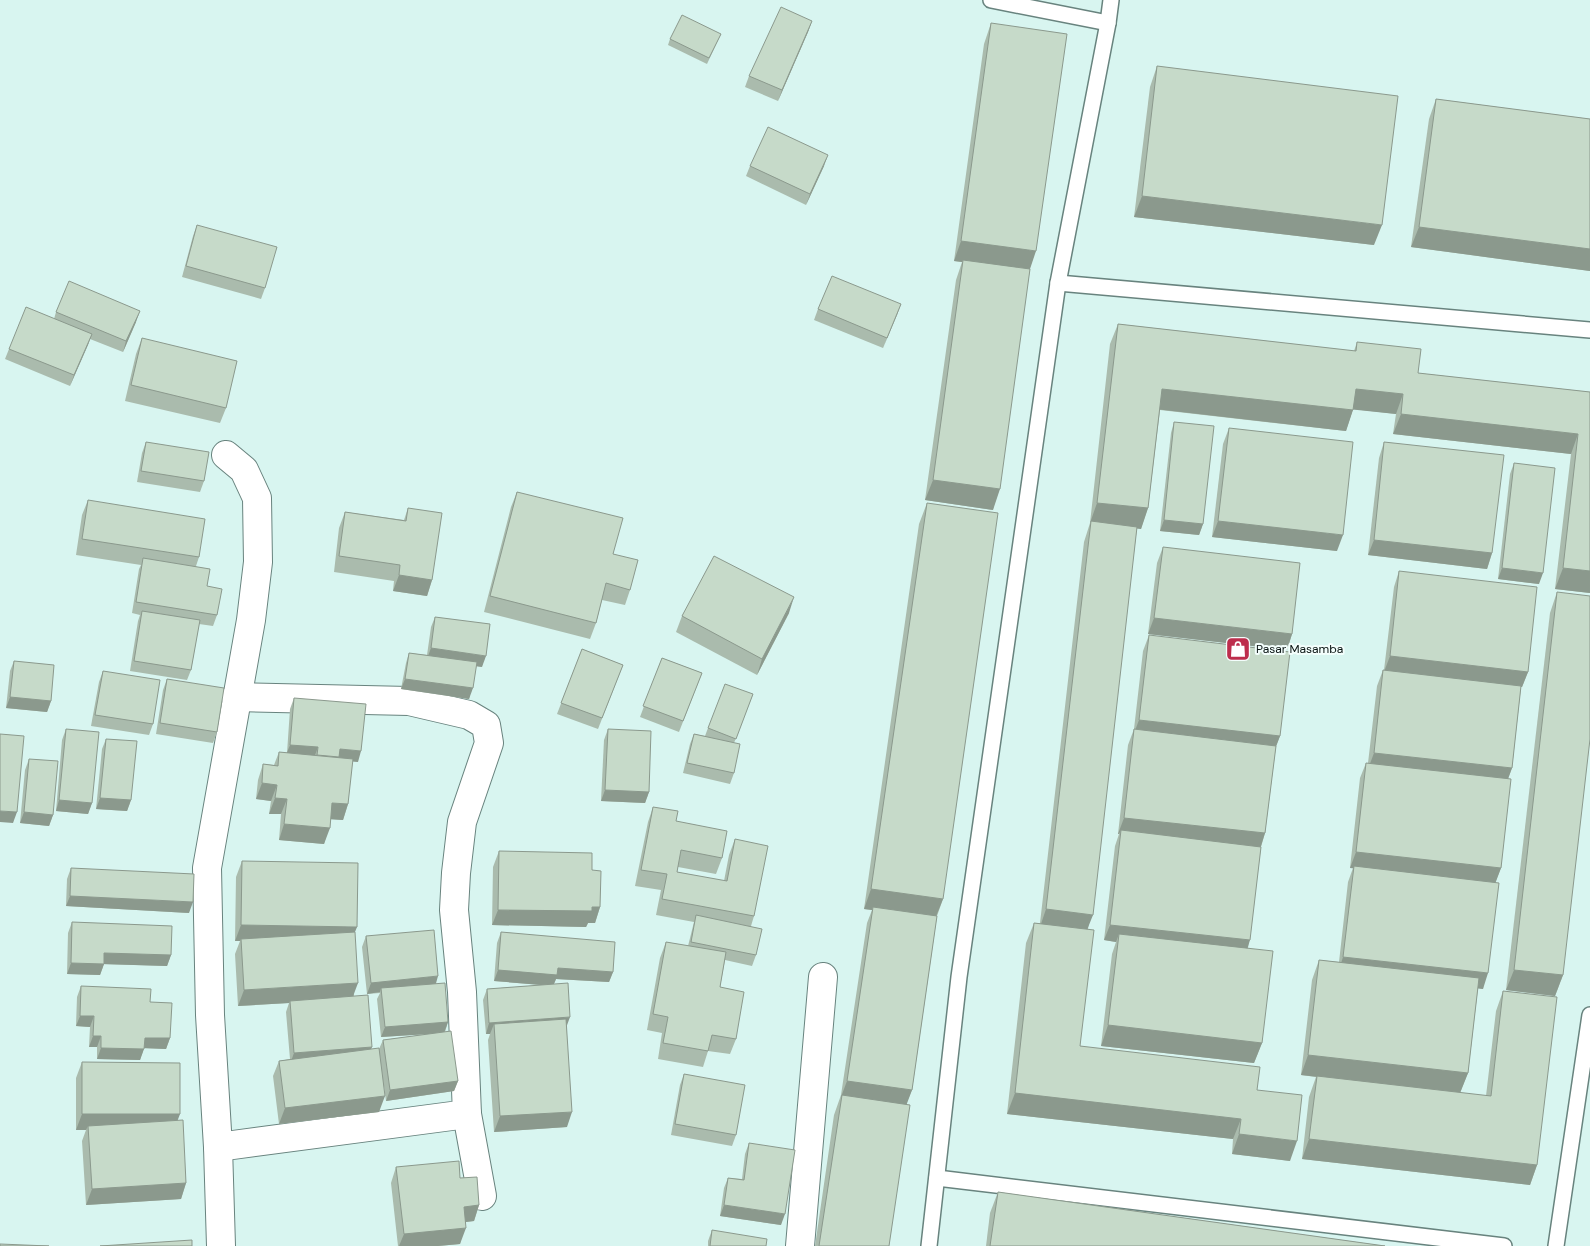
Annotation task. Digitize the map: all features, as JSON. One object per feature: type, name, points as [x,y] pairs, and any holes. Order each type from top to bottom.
[{"type":"street","points":[[221,1246],[218,1147],[210,1016],[207,868],[251,620],[258,562],[257,498],[244,470],[226,455]]},
{"type":"street","points":[[236,697],[408,701],[469,715],[486,725],[489,743],[462,822],[454,910],[462,992],[467,1114],[482,1196]]},
{"type":"street","points":[[800,1246],[823,976]]},
{"type":"street","points":[[218,1147],[467,1114]]},
{"type":"lane","points":[[991,0],[1108,23]]},
{"type":"lane","points":[[929,1246],[959,977],[1058,283],[1111,0]]},
{"type":"lane","points":[[1058,283],[1590,330]]},
{"type":"lane","points":[[1556,1246],[1590,1016]]},
{"type":"lane","points":[[937,1178],[1504,1246]]},
{"type":"building","points":[[781,7],[812,21],[782,90],[749,76]]},
{"type":"building","points":[[682,15],[721,34],[709,58],[670,39]]},
{"type":"building","points":[[991,23],[1067,34],[1036,251],[961,241]]},
{"type":"building","points":[[1157,66],[1398,96],[1382,225],[1142,196]]},
{"type":"building","points":[[1436,99],[1590,119],[1590,249],[1419,227]]},
{"type":"building","points":[[768,127],[828,155],[810,194],[750,166]]},
{"type":"building","points":[[197,225],[277,247],[265,288],[186,266]]},
{"type":"building","points":[[963,260],[1030,269],[1000,489],[933,480]]},
{"type":"building","points":[[832,276],[901,304],[887,338],[818,309]]},
{"type":"building","points":[[69,281],[140,311],[126,341],[56,312]]},
{"type":"building","points":[[26,307],[92,334],[74,375],[9,349]]},
{"type":"building","points":[[1118,324],[1356,351],[1357,342],[1421,349],[1418,373],[1590,392],[1590,571],[1563,568],[1578,434],[1401,414],[1403,394],[1356,389],[1353,410],[1162,389],[1148,508],[1097,503]]},
{"type":"building","points":[[142,338],[237,361],[226,408],[131,385]]},
{"type":"building","points":[[1174,422],[1214,426],[1203,524],[1164,520]]},
{"type":"building","points":[[1229,428],[1353,442],[1343,535],[1218,521]]},
{"type":"building","points":[[146,442],[209,452],[204,481],[141,471]]},
{"type":"building","points":[[1384,442],[1504,455],[1492,553],[1374,540]]},
{"type":"building","points":[[1514,463],[1555,468],[1543,573],[1502,568]]},
{"type":"building","points":[[517,492],[623,518],[613,554],[638,560],[630,590],[606,583],[596,623],[490,596]]},
{"type":"building","points":[[88,500],[205,519],[199,557],[82,539]]},
{"type":"building","points":[[927,503],[998,513],[943,899],[871,889]]},
{"type":"building","points":[[408,508],[442,513],[432,580],[399,575],[400,565],[339,556],[345,512],[406,521]]},
{"type":"building","points":[[1091,521],[1137,527],[1093,915],[1046,909]]},
{"type":"building","points":[[1163,547],[1300,563],[1292,634],[1154,618]]},
{"type":"building","points":[[714,556],[794,597],[762,659],[682,616]]},
{"type":"building","points":[[143,558],[210,569],[207,586],[222,589],[217,615],[136,602]]},
{"type":"building","points":[[1399,571],[1537,587],[1528,672],[1390,656]]},
{"type":"building","points":[[1557,592],[1590,596],[1590,739],[1563,975],[1514,970]]},
{"type":"building","points":[[142,611],[200,620],[191,670],[134,661]]},
{"type":"building","points":[[435,617],[490,624],[486,656],[431,648]]},
{"type":"building","points":[[1149,635],[1290,652],[1280,736],[1139,720]]},
{"type":"building","points":[[582,649],[623,665],[602,718],[561,703]]},
{"type":"building","points":[[409,653],[477,662],[473,688],[405,679]]},
{"type":"building","points":[[662,658],[702,673],[683,721],[643,706]]},
{"type":"building","points":[[14,661],[54,665],[51,701],[10,697]]},
{"type":"building","points":[[1383,670],[1521,686],[1512,768],[1374,753]]},
{"type":"building","points":[[103,671],[160,680],[153,724],[95,715]]},
{"type":"building","points":[[167,679],[224,688],[217,732],[160,723]]},
{"type":"building","points":[[725,684],[753,694],[736,739],[708,728]]},
{"type":"building","points":[[294,698],[366,704],[361,751],[340,749],[339,757],[317,755],[318,747],[290,745]]},
{"type":"building","points":[[66,729],[99,732],[92,803],[59,800]]},
{"type":"building","points":[[608,729],[651,731],[649,792],[605,790]]},
{"type":"building","points":[[1134,729],[1276,746],[1265,833],[1124,818]]},
{"type":"building","points":[[0,734],[24,736],[17,812],[0,811]]},
{"type":"building","points":[[694,734],[740,744],[734,773],[687,763]]},
{"type":"building","points":[[106,739],[137,741],[131,800],[100,798]]},
{"type":"building","points":[[279,752],[353,759],[348,804],[332,803],[330,828],[284,824],[287,799],[275,798],[277,785],[262,783],[263,764],[278,766]]},
{"type":"building","points":[[29,759],[58,761],[53,815],[24,812]]},
{"type":"building","points":[[1366,763],[1511,779],[1501,868],[1356,852]]},
{"type":"building","points":[[653,807],[678,811],[676,821],[727,831],[722,858],[681,850],[677,872],[727,881],[735,839],[768,846],[754,916],[662,899],[667,874],[641,870]]},
{"type":"building","points":[[1121,830],[1261,847],[1250,940],[1110,925]]},
{"type":"building","points":[[499,851],[592,853],[592,870],[601,871],[600,907],[592,907],[592,911],[498,910]]},
{"type":"building","points":[[242,861],[358,863],[357,927],[241,925]]},
{"type":"building","points":[[1354,866],[1499,883],[1488,973],[1343,957]]},
{"type":"building","points":[[71,868],[194,874],[193,902],[70,896]]},
{"type":"building","points":[[873,907],[937,916],[912,1090],[847,1081]]},
{"type":"building","points":[[696,915],[762,929],[756,955],[691,942]]},
{"type":"building","points":[[72,922],[172,926],[171,955],[104,953],[104,964],[71,963]]},
{"type":"building","points":[[1034,923],[1094,930],[1080,1046],[1260,1067],[1257,1090],[1302,1095],[1297,1141],[1239,1134],[1241,1119],[1015,1093]]},
{"type":"building","points":[[434,930],[438,976],[371,983],[366,936]]},
{"type":"building","points":[[355,932],[358,983],[244,990],[241,939]]},
{"type":"building","points":[[501,932],[615,942],[613,972],[558,968],[557,975],[498,970]]},
{"type":"building","points":[[1119,934],[1273,951],[1262,1043],[1108,1025]]},
{"type":"building","points":[[666,942],[726,952],[720,987],[744,992],[736,1039],[712,1035],[708,1051],[663,1043],[668,1017],[653,1014]]},
{"type":"building","points":[[1319,960],[1479,978],[1468,1073],[1308,1055]]},
{"type":"building","points":[[445,983],[448,1022],[385,1027],[381,988]]},
{"type":"building","points":[[568,983],[570,1017],[489,1023],[487,989]]},
{"type":"building","points":[[81,986],[151,989],[150,1002],[172,1003],[170,1038],[145,1038],[144,1049],[101,1048],[101,1036],[93,1036],[94,1016],[80,1016]]},
{"type":"building","points":[[1503,991],[1557,997],[1537,1165],[1309,1139],[1317,1076],[1491,1096]]},
{"type":"building","points":[[368,995],[372,1047],[294,1053],[290,1001]]},
{"type":"building","points":[[566,1019],[572,1112],[500,1116],[494,1024]]},
{"type":"building","points":[[451,1031],[458,1081],[390,1090],[383,1040]]},
{"type":"building","points":[[379,1048],[385,1096],[285,1108],[279,1061]]},
{"type":"building","points":[[82,1062],[180,1063],[180,1114],[82,1114]]},
{"type":"building","points":[[684,1074],[745,1085],[736,1135],[675,1124]]},
{"type":"building","points":[[842,1095],[910,1105],[889,1246],[819,1246]]},
{"type":"building","points":[[183,1120],[186,1183],[92,1189],[88,1126]]},
{"type":"building","points":[[749,1143],[795,1150],[785,1214],[724,1205],[728,1178],[744,1180]]},
{"type":"building","points":[[459,1161],[460,1178],[477,1177],[479,1205],[464,1207],[466,1228],[404,1234],[396,1167]]},
{"type":"building","points":[[998,1192],[1385,1246],[990,1246]]},
{"type":"building","points":[[712,1230],[767,1239],[766,1246],[710,1246]]},
{"type":"building","points":[[192,1240],[192,1246],[100,1246]]},
{"type":"building","points":[[0,1244],[49,1246],[0,1246]]},
{"type":"place","name":"Pasar Masamba","points":[[1238,649]]}]
